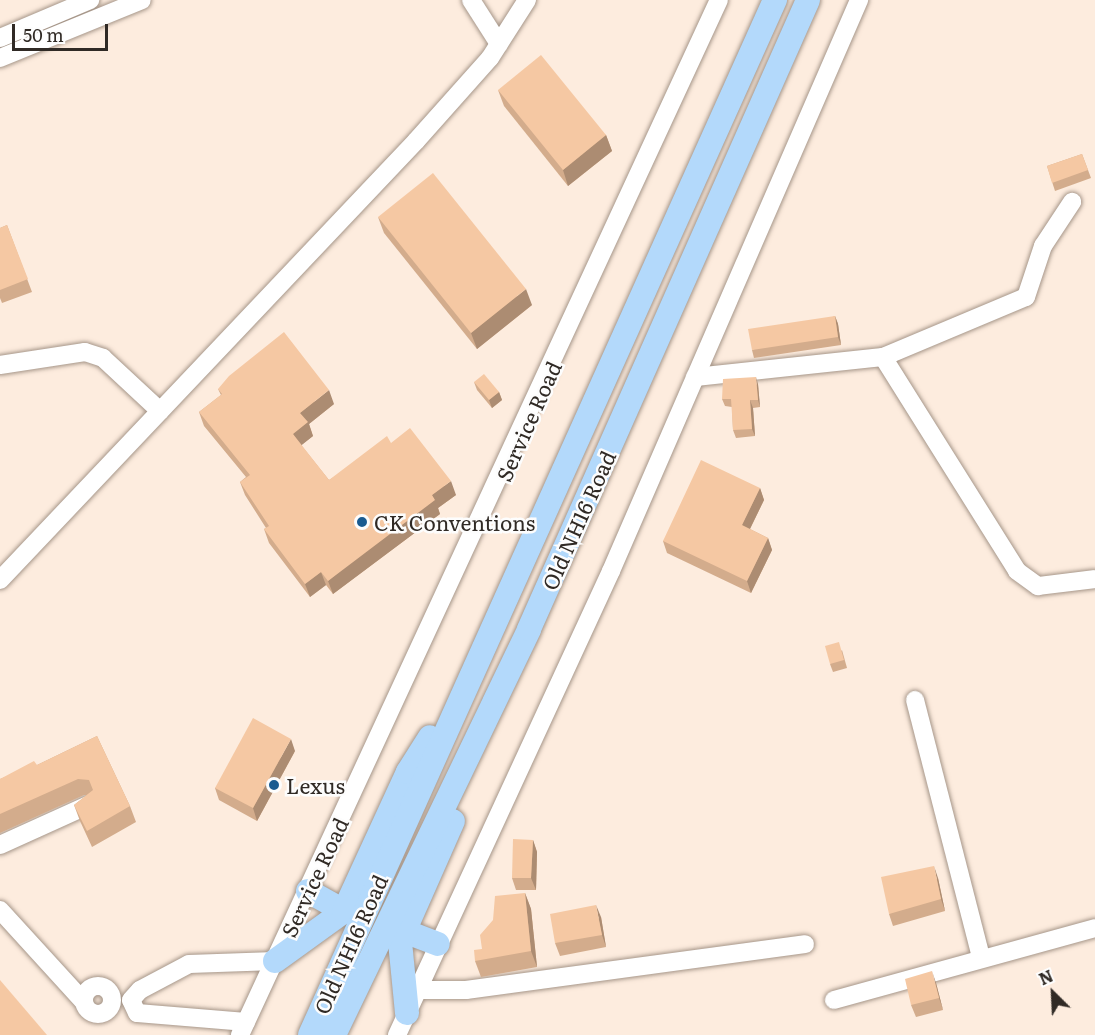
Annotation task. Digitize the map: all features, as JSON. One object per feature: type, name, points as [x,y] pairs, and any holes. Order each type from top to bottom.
[{"type":"main road","name":"Old NH16 Road","points":[[309,1035],[775,0]]},
{"type":"main road","name":"Old NH16 Road","points":[[334,1035],[529,629],[808,0]]},
{"type":"main road","points":[[407,1013],[400,941],[467,791],[529,629]]},
{"type":"main road","points":[[275,961],[344,911],[408,772],[485,648]]},
{"type":"main road","points":[[308,891],[344,911]]},
{"type":"main road","points":[[404,930],[438,944]]},
{"type":"street","points":[[0,38],[90,0]]},
{"type":"street","points":[[0,58],[142,0]]},
{"type":"street","points":[[471,0],[499,44]]},
{"type":"street","points":[[0,580],[160,411],[499,44],[527,0]]},
{"type":"street","name":"Service Road","points":[[243,1029],[719,0]]},
{"type":"street","points":[[397,1035],[695,377],[859,0]]},
{"type":"street","points":[[695,377],[884,357],[1026,297],[1043,246],[1072,202]]},
{"type":"street","points":[[0,365],[85,352],[103,358],[160,411]]},
{"type":"street","points":[[884,357],[1017,571],[1038,586],[1095,579]]},
{"type":"street","points":[[915,700],[981,957]]},
{"type":"street","points":[[0,845],[88,805]]},
{"type":"street","points":[[0,910],[84,1002],[88,991],[99,986],[109,992],[112,1005],[130,1007],[137,1013],[243,1029]]},
{"type":"street","points":[[834,1000],[981,957],[1095,928]]},
{"type":"street","points":[[418,990],[466,990],[805,944]]},
{"type":"street","points":[[130,1007],[140,990],[189,964],[275,961]]},
{"type":"building","points":[[541,55],[606,135],[563,170],[498,90]]},
{"type":"building","points":[[1082,154],[1088,170],[1052,183],[1047,166]]},
{"type":"building","points":[[433,173],[526,289],[471,333],[378,217]]},
{"type":"building","points":[[7,225],[28,279],[0,290],[0,228]]},
{"type":"building","points":[[835,316],[838,337],[752,350],[748,329]]},
{"type":"building","points":[[284,332],[329,390],[300,413],[308,422],[293,434],[329,480],[387,436],[391,443],[410,428],[451,481],[432,495],[435,500],[328,581],[321,572],[305,584],[264,529],[269,526],[240,482],[250,475],[199,412],[222,394],[218,389],[229,376]]},
{"type":"building","points":[[484,374],[499,392],[489,400],[474,382]]},
{"type":"building","points":[[756,377],[758,400],[750,400],[752,429],[733,430],[731,399],[722,399],[723,379]]},
{"type":"building","points":[[701,460],[760,488],[742,525],[768,538],[747,581],[663,541]]},
{"type":"building","points":[[839,642],[844,660],[830,664],[825,646]]},
{"type":"building","points":[[253,718],[291,739],[253,808],[215,788]]},
{"type":"building","points":[[97,736],[130,806],[87,831],[74,805],[93,790],[89,780],[78,779],[0,814],[0,779],[34,761],[37,765]]},
{"type":"building","points":[[513,839],[533,840],[531,878],[512,878]]},
{"type":"building","points":[[934,866],[941,899],[889,914],[881,877]]},
{"type":"building","points":[[525,893],[531,951],[475,961],[474,950],[482,949],[480,935],[493,920],[495,896]]},
{"type":"building","points":[[596,905],[602,935],[555,943],[550,914]]},
{"type":"building","points":[[932,971],[939,998],[911,1005],[905,979]]},
{"type":"building","points":[[0,980],[47,1035],[0,1035]]},
{"type":"place","name":"CK Conventions","points":[[362,522]]},
{"type":"place","name":"Lexus","points":[[274,785]]}]
